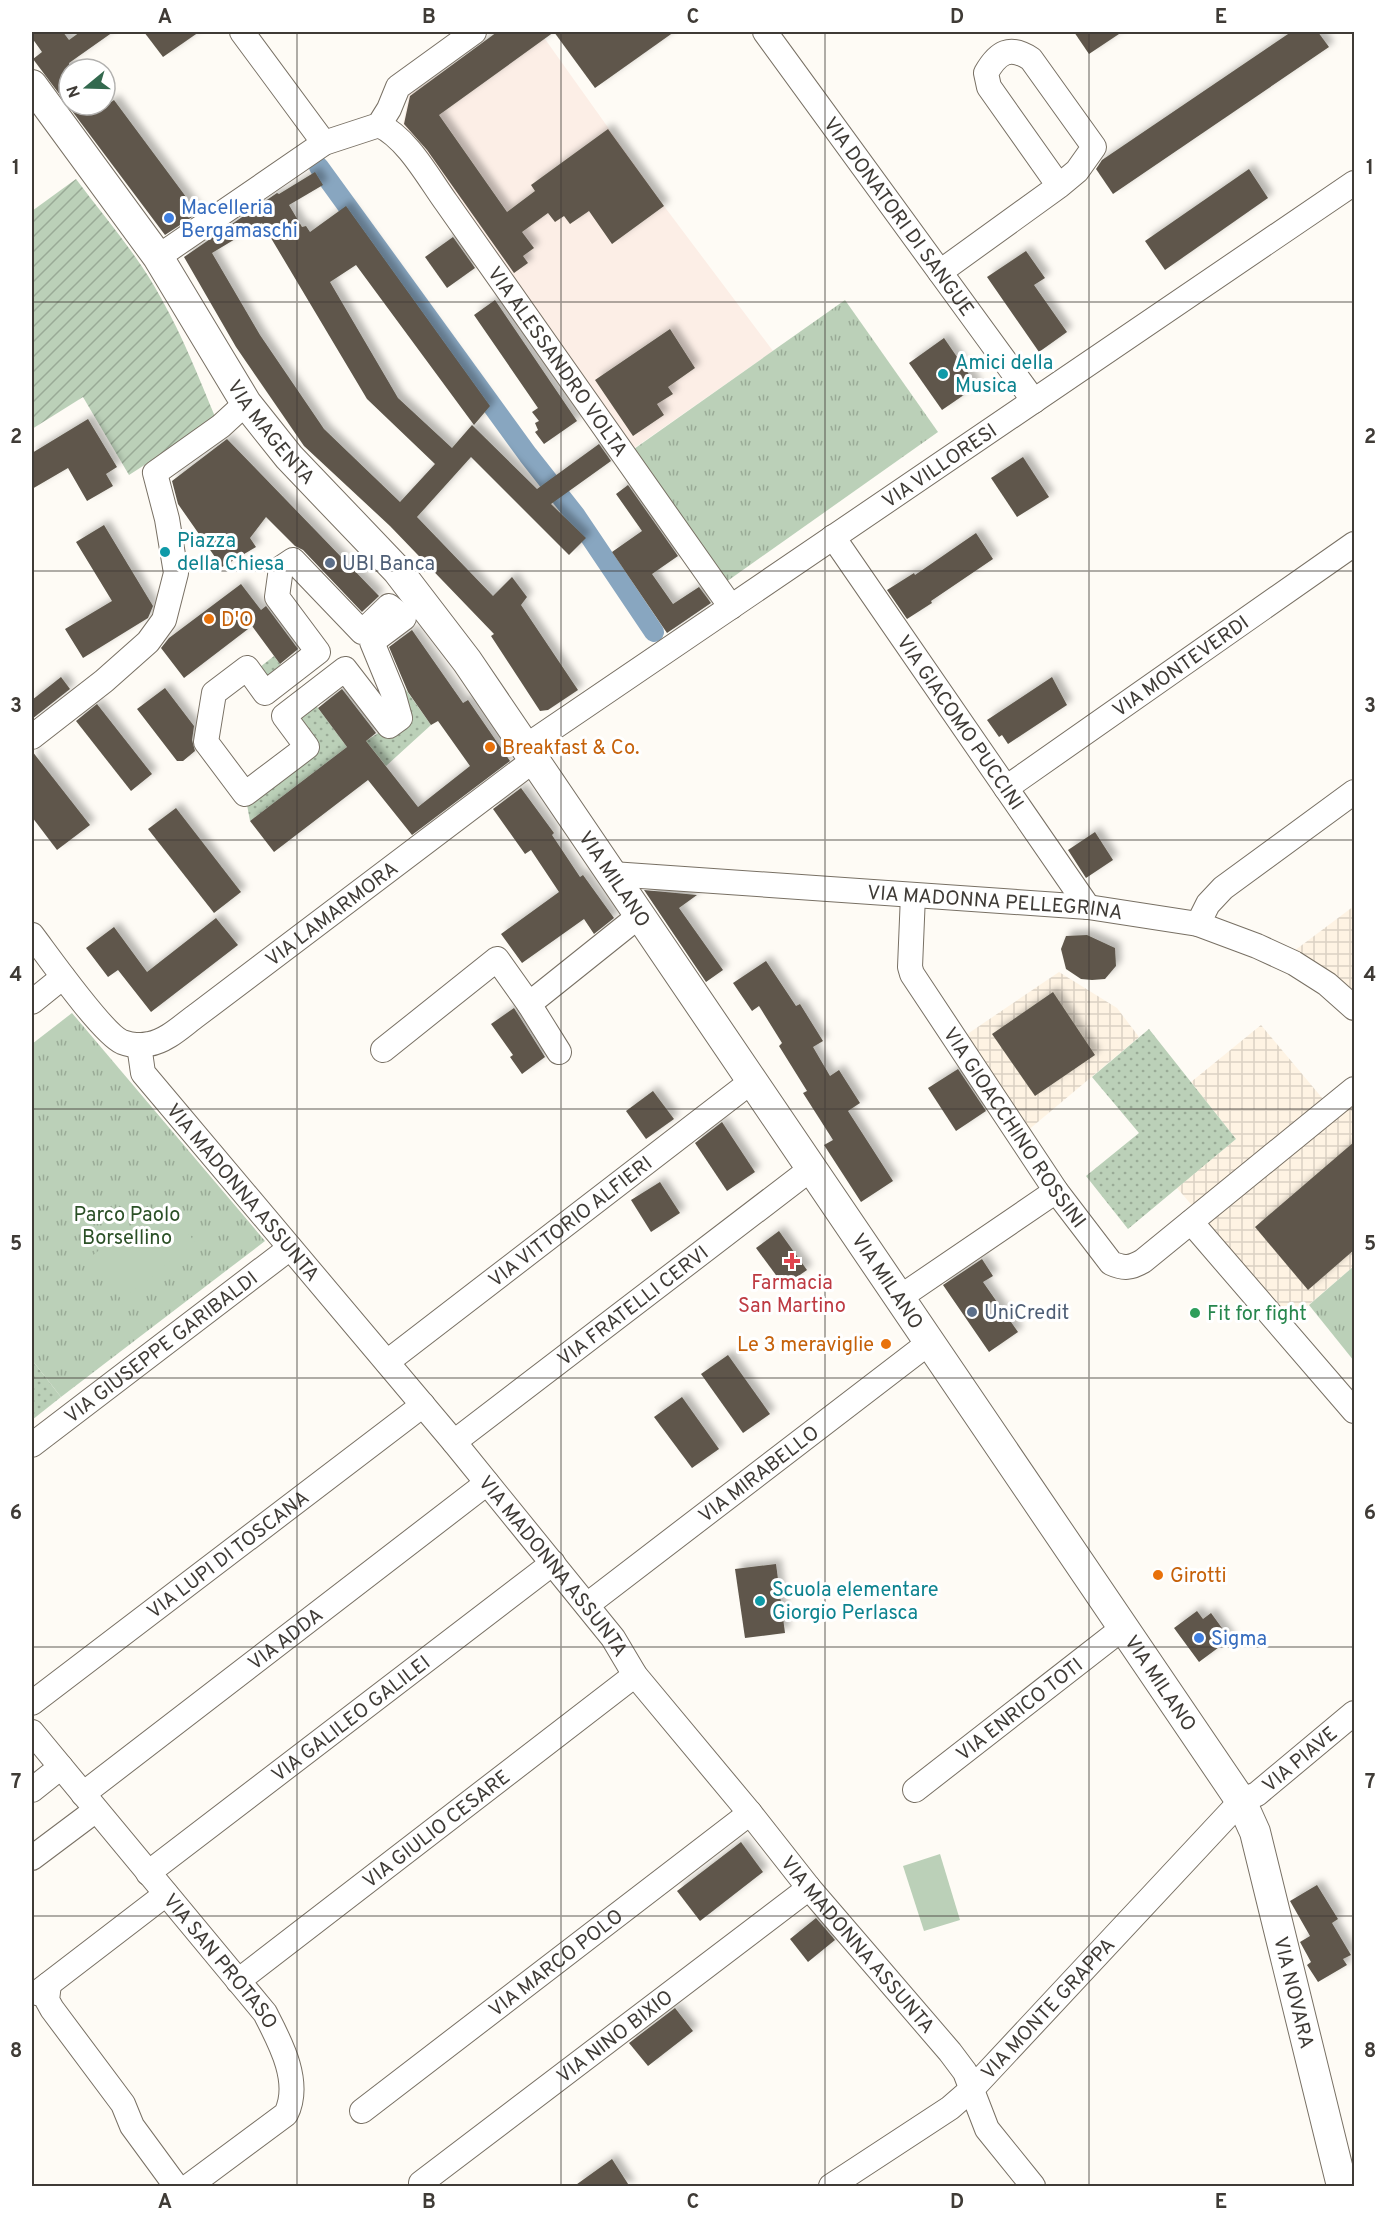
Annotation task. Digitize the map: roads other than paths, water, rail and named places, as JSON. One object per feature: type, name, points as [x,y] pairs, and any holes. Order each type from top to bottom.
[{"type":"main road","name":"VIA MAGENTA","points":[[32,86],[158,257],[246,403],[289,457],[411,586],[467,661],[530,753]]},
{"type":"main road","name":"VIA MILANO","points":[[530,753],[1241,1801]]},
{"type":"main road","name":"VIA NOVARA","points":[[1241,1801],[1255,1832],[1342,2187]]},
{"type":"street","points":[[242,32],[324,143]]},
{"type":"street","points":[[158,257],[324,143],[379,125],[389,110],[398,87],[474,32]]},
{"type":"street","name":"VIA DONATORI DI SANGUE","points":[[765,32],[1034,401]]},
{"type":"street","points":[[940,272],[1059,186],[1077,171],[1094,147],[1031,59],[1019,52],[1005,52],[993,62],[986,73],[989,87],[1059,186]]},
{"type":"street","name":"VIA ALESSANDRO VOLTA","points":[[379,125],[400,140],[440,193],[731,607]]},
{"type":"street","name":"VIA VILLORESI","points":[[530,753],[731,607],[1354,183]]},
{"type":"street","points":[[32,737],[104,681],[148,642],[164,620],[176,573],[167,519],[155,473],[221,426],[246,403]]},
{"type":"street","name":"VIA GIACOMO PUCCINI","points":[[833,537],[1088,907]]},
{"type":"street","name":"VIA MONTEVERDI","points":[[1006,788],[1354,544]]},
{"type":"street","points":[[293,560],[362,632],[390,606],[404,618],[372,642],[393,693],[400,718],[389,726],[345,669],[284,716],[307,747],[245,794],[206,742],[214,693],[247,669],[265,693],[318,652],[277,597],[281,568],[293,560]]},
{"type":"street","name":"VIA LAMARMORA","points":[[129,1043],[150,1044],[167,1036],[530,753]]},
{"type":"street","points":[[1198,924],[1209,904],[1223,888],[1354,792]]},
{"type":"street","name":"VIA MADONNA PELLEGRINA","points":[[612,874],[1088,907],[1198,924],[1257,945],[1294,963],[1327,984],[1354,1008]]},
{"type":"street","name":"VIA GIOACCHINO ROSSINI","points":[[913,895],[910,967],[912,974],[1056,1191],[1111,1263],[1126,1268],[1143,1261],[1354,1089]]},
{"type":"street","points":[[529,1004],[639,916]]},
{"type":"street","points":[[32,935],[105,1028],[129,1043]]},
{"type":"street","points":[[383,1050],[497,959],[559,1052]]},
{"type":"street","points":[[32,1002],[63,977]]},
{"type":"street","name":"VIA MADONNA ASSUNTA","points":[[129,1043],[143,1073],[488,1483],[614,1638],[635,1675],[809,1888],[950,2052],[965,2072],[973,2088],[987,2129],[1033,2187]]},
{"type":"street","name":"VIA VITTORIO ALFIERI","points":[[387,1362],[752,1081]]},
{"type":"street","name":"VIA FRATELLI CERVI","points":[[454,1442],[812,1168]]},
{"type":"street","points":[[899,1298],[1056,1191]]},
{"type":"street","points":[[1191,1222],[1354,1411]]},
{"type":"street","name":"VIA GIUSEPPE GARIBALDI","points":[[32,1445],[290,1248]]},
{"type":"street","name":"VIA MIRABELLO","points":[[587,1605],[930,1342]]},
{"type":"street","name":"VIA LUPI DI TOSCANA","points":[[32,1703],[423,1405]]},
{"type":"street","name":"VIA ADDA","points":[[32,1858],[89,1802],[488,1483]]},
{"type":"street","name":"VIA GALILEO GALILEI","points":[[148,1873],[553,1563]]},
{"type":"street","name":"VIA ENRICO TOTI","points":[[915,1790],[1123,1628]]},
{"type":"street","name":"VIA GIULIO CESARE","points":[[238,1980],[635,1675]]},
{"type":"street","name":"VIA PIAVE","points":[[1241,1801],[1257,1794],[1354,1713]]},
{"type":"street","name":"VIA SAN PROTASO","points":[[32,1732],[265,2013],[281,2047],[292,2085],[291,2104],[286,2114],[189,2187]]},
{"type":"street","points":[[32,1790],[61,1767]]},
{"type":"street","name":"VIA MONTE GRAPPA","points":[[831,2187],[950,2108],[973,2088],[1241,1801]]},
{"type":"street","name":"VIA MARCO POLO","points":[[362,2110],[750,1813]]},
{"type":"street","name":"VIA NINO BIXIO","points":[[421,2183],[809,1888]]},
{"type":"street","points":[[166,1894],[40,1990],[52,2010],[123,2104],[132,2126],[176,2187]]},
{"type":"waterway","points":[[319,167],[528,455],[576,516],[654,632]]},
{"type":"place","name":"Macelleria Bergamaschi","points":[[169,218]]},
{"type":"place","name":"Amici della Musica","points":[[943,374]]},
{"type":"place","name":"Piazza della Chiesa","points":[[165,552]]},
{"type":"place","name":"UBI Banca","points":[[330,563]]},
{"type":"place","name":"D'O","points":[[209,619]]},
{"type":"place","name":"Breakfast & Co.","points":[[490,747]]},
{"type":"place","name":"Farmacia San Martino","points":[[792,1261]]},
{"type":"place","name":"UniCredit","points":[[972,1312]]},
{"type":"place","name":"Fit for fight","points":[[1195,1313]]},
{"type":"place","name":"Le 3 meraviglie","points":[[886,1344]]},
{"type":"place","name":"Girotti","points":[[1158,1575]]},
{"type":"place","name":"Scuola elementare Giorgio Perlasca","points":[[760,1601]]},
{"type":"place","name":"Sigma","points":[[1199,1638]]},
{"type":"park label","name":"Parco Paolo Borsellino","points":[[127,1226]]}]
